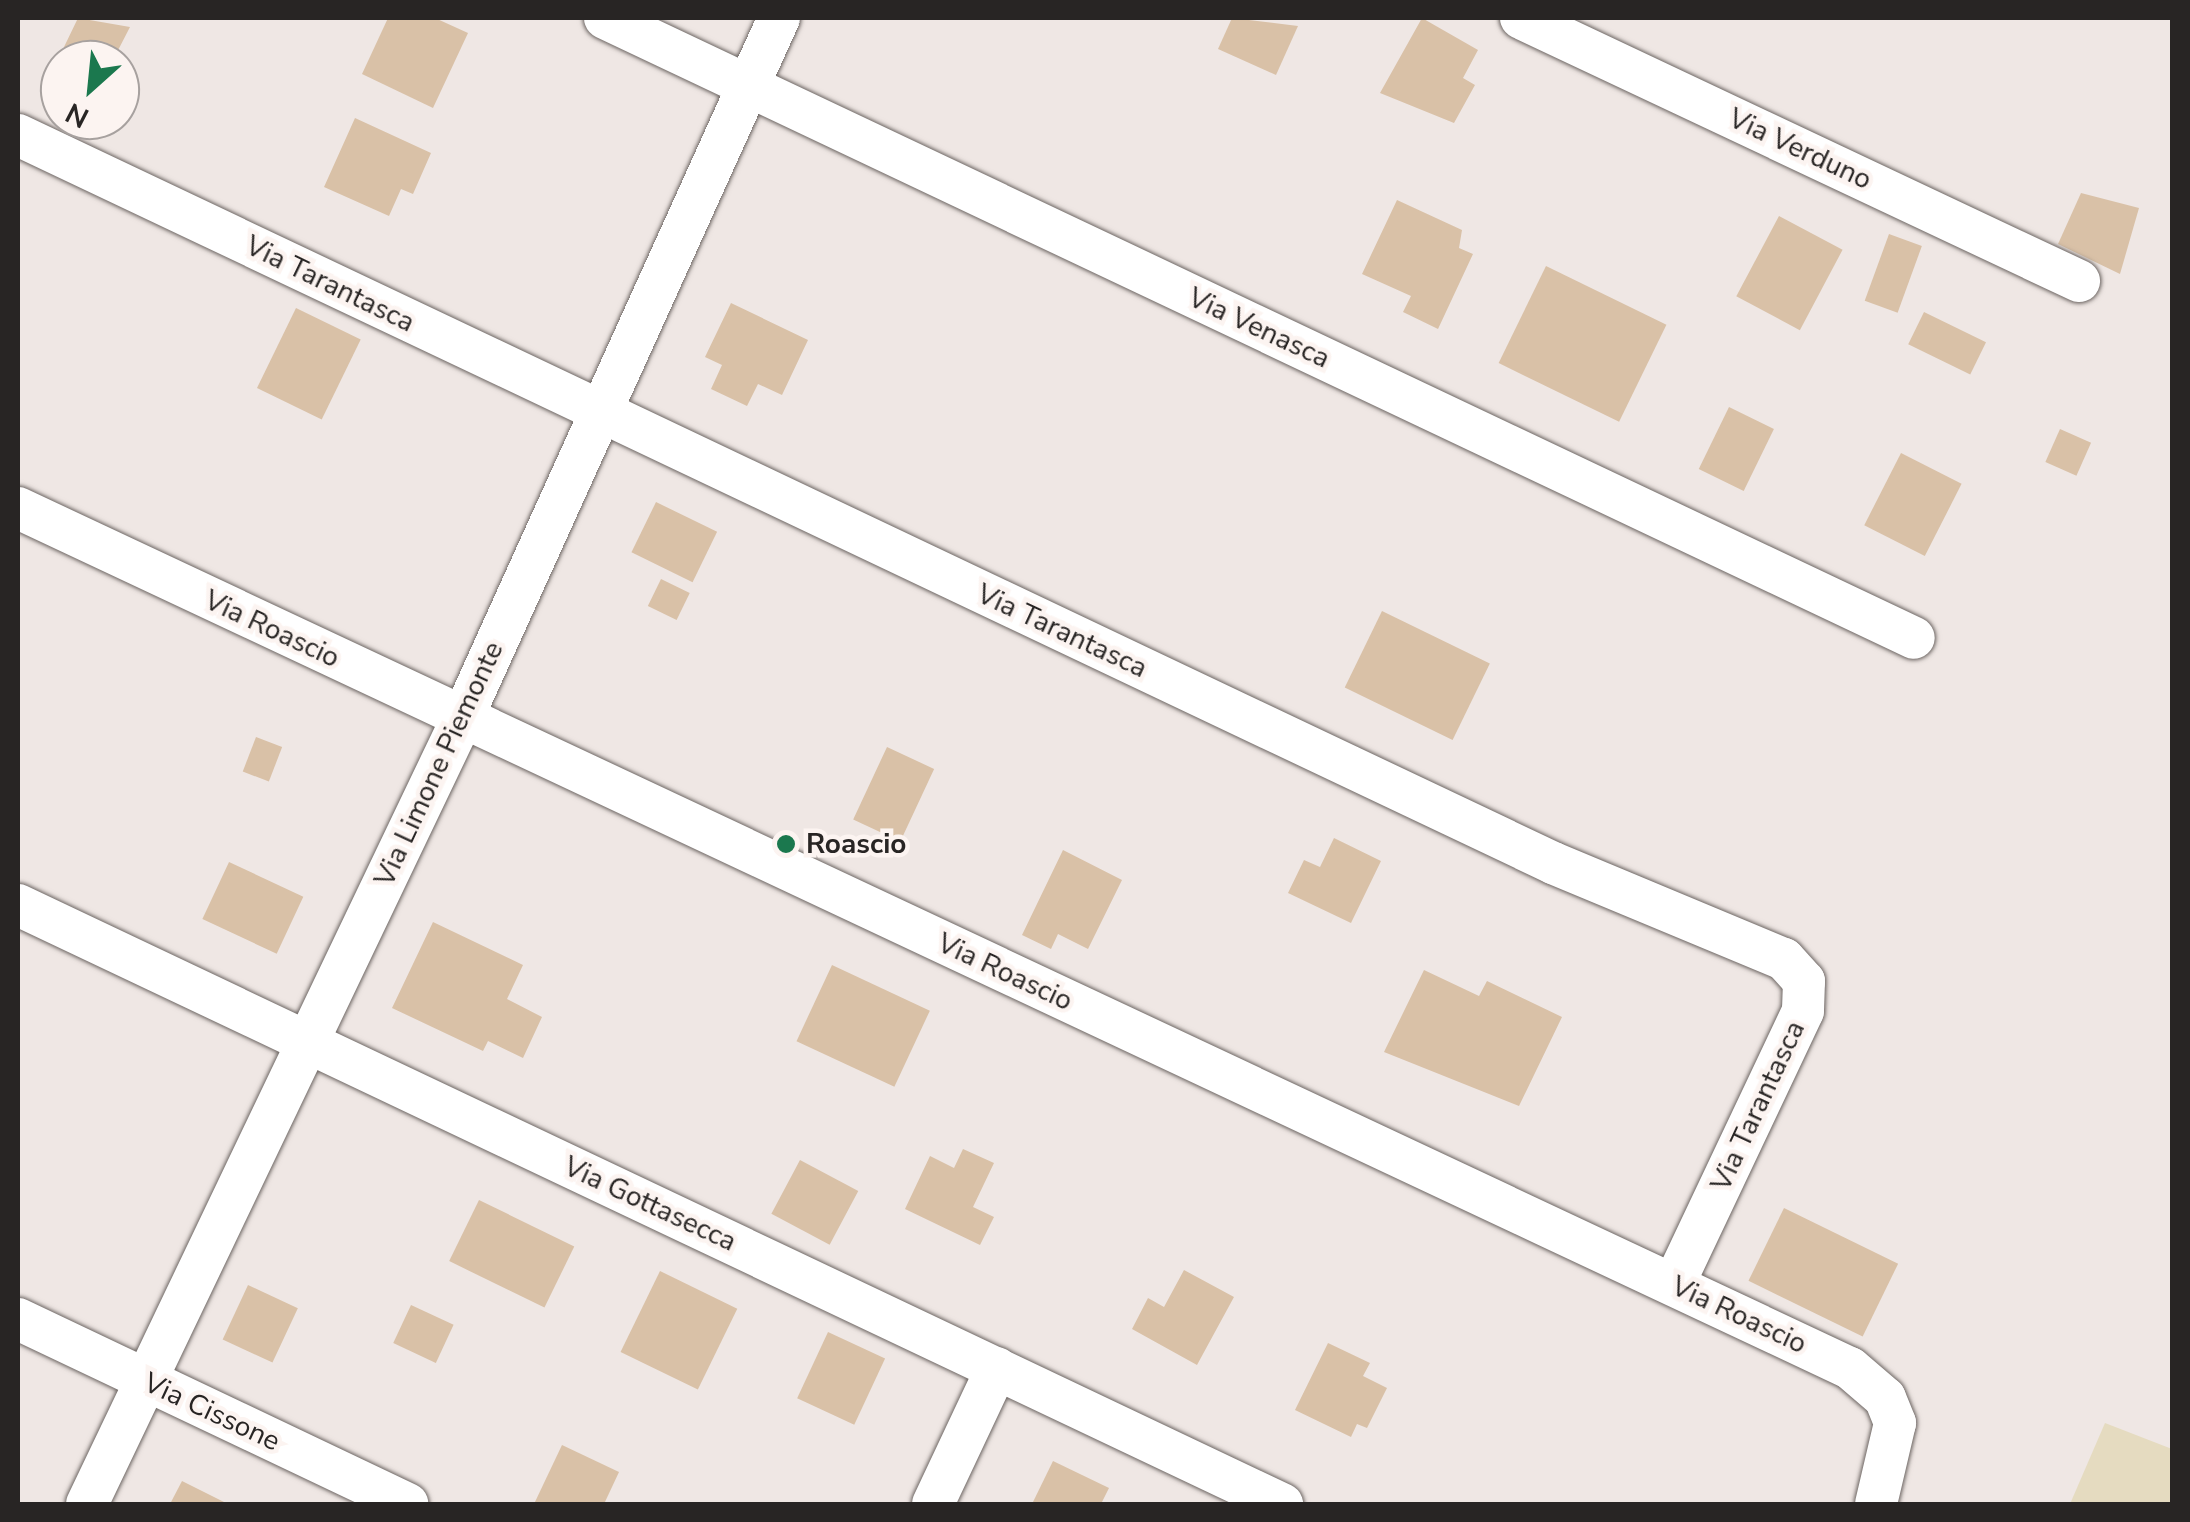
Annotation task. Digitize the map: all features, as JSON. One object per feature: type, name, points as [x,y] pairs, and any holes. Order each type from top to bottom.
[{"type":"street","name":"Via Venasca","points":[[605,18],[1914,638]]},
{"type":"street","name":"Via Limone Piemonte","points":[[86,1504],[462,719],[597,412],[779,18]]},
{"type":"street","name":"Via Verduno","points":[[1521,18],[2079,281]]},
{"type":"street","name":"Via Tarantasca","points":[[18,135],[1553,863],[1791,964],[1804,981],[1802,1011],[1674,1284]]},
{"type":"street","name":"Via Roascio","points":[[18,508],[1674,1284],[1876,1387],[1896,1434],[1876,1504]]},
{"type":"street","name":"Via Gottasecca","points":[[18,905],[1282,1504]]},
{"type":"street","name":"Via Cissone","points":[[18,1319],[407,1504]]},
{"type":"street","points":[[934,1504],[997,1368]]},
{"type":"shaded area","points":[[2105,1423],[2172,1449],[2172,1504],[2070,1504]]},
{"type":"building","points":[[78,18],[130,27],[123,40],[67,40]]},
{"type":"building","points":[[388,18],[435,18],[468,33],[433,108],[362,74]]},
{"type":"building","points":[[1232,18],[1298,26],[1276,75],[1218,49]]},
{"type":"building","points":[[1422,18],[1478,50],[1463,78],[1475,85],[1454,123],[1380,93]]},
{"type":"building","points":[[355,118],[431,153],[413,194],[401,189],[389,216],[324,187]]},
{"type":"building","points":[[2081,193],[2139,208],[2120,274],[2058,244]]},
{"type":"building","points":[[1397,200],[1462,230],[1459,248],[1473,254],[1438,329],[1403,312],[1411,296],[1362,274]]},
{"type":"building","points":[[1779,216],[1843,250],[1800,330],[1736,296]]},
{"type":"building","points":[[1889,234],[1922,246],[1898,313],[1865,301]]},
{"type":"building","points":[[1546,266],[1666,325],[1619,422],[1499,363]]},
{"type":"building","points":[[731,303],[808,340],[782,395],[758,384],[747,406],[711,389],[722,365],[705,357]]},
{"type":"building","points":[[296,308],[361,340],[322,420],[257,388]]},
{"type":"building","points":[[1924,312],[1986,342],[1970,375],[1908,344]]},
{"type":"building","points":[[1729,407],[1774,429],[1744,491],[1699,469]]},
{"type":"building","points":[[2060,429],[2091,443],[2076,476],[2045,462]]},
{"type":"building","points":[[1901,453],[1962,484],[1925,556],[1864,525]]},
{"type":"building","points":[[656,502],[717,532],[693,582],[631,552]]},
{"type":"building","points":[[661,579],[690,593],[677,620],[648,606]]},
{"type":"building","points":[[1382,611],[1490,664],[1453,740],[1345,687]]},
{"type":"building","points":[[256,737],[282,747],[269,782],[243,772]]},
{"type":"building","points":[[887,747],[934,769],[900,841],[853,820]]},
{"type":"building","points":[[1334,838],[1381,861],[1351,923],[1288,893],[1304,860],[1320,867]]},
{"type":"building","points":[[1063,850],[1122,880],[1088,949],[1058,934],[1051,949],[1022,935]]},
{"type":"building","points":[[229,862],[303,897],[277,954],[202,919]]},
{"type":"building","points":[[433,922],[523,965],[507,999],[542,1017],[523,1058],[488,1041],[483,1051],[392,1008]]},
{"type":"building","points":[[832,965],[930,1011],[894,1087],[797,1041]]},
{"type":"building","points":[[1424,970],[1479,996],[1487,981],[1562,1017],[1519,1106],[1384,1052]]},
{"type":"building","points":[[963,1149],[994,1163],[973,1207],[994,1217],[980,1245],[905,1209],[930,1156],[954,1168]]},
{"type":"building","points":[[800,1160],[858,1191],[830,1245],[771,1214]]},
{"type":"building","points":[[479,1200],[574,1246],[544,1308],[449,1261]]},
{"type":"building","points":[[1784,1208],[1898,1264],[1863,1336],[1748,1281]]},
{"type":"building","points":[[1184,1270],[1234,1297],[1197,1365],[1132,1329],[1148,1298],[1164,1307]]},
{"type":"building","points":[[660,1271],[737,1309],[698,1390],[621,1352]]},
{"type":"building","points":[[248,1285],[298,1308],[272,1363],[223,1339]]},
{"type":"building","points":[[411,1305],[454,1325],[436,1363],[393,1343]]},
{"type":"building","points":[[828,1332],[885,1359],[854,1425],[797,1398]]},
{"type":"building","points":[[1328,1343],[1370,1363],[1363,1376],[1387,1388],[1367,1428],[1357,1424],[1351,1437],[1295,1410]]},
{"type":"building","points":[[562,1445],[619,1472],[604,1504],[534,1504]]},
{"type":"building","points":[[1053,1461],[1109,1488],[1101,1504],[1032,1504]]},
{"type":"building","points":[[182,1481],[228,1504],[170,1504]]},
{"type":"place","name":"Roascio","points":[[786,844]]}]
